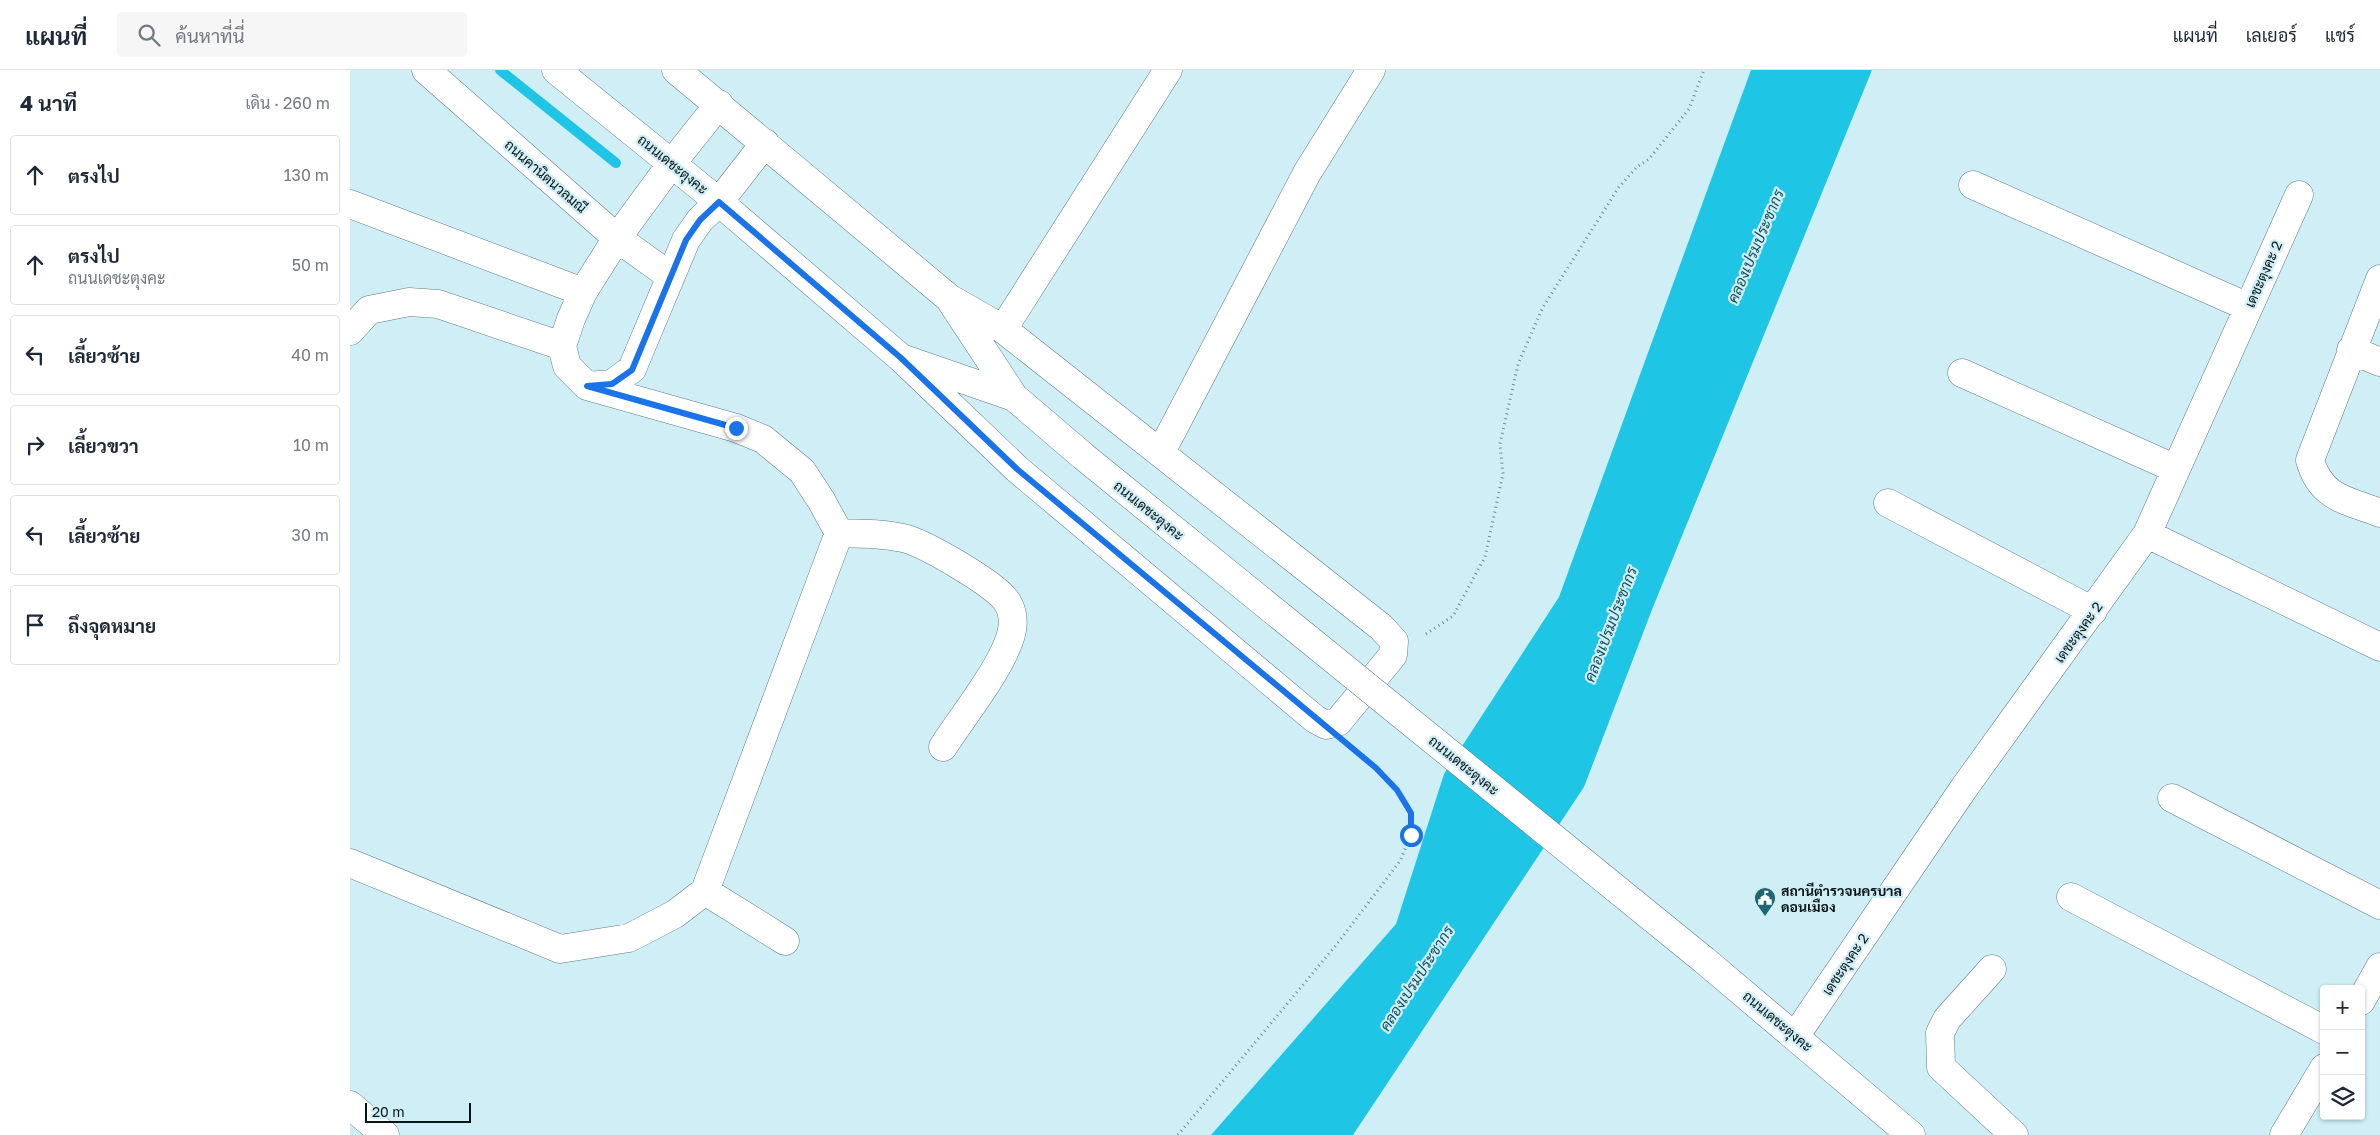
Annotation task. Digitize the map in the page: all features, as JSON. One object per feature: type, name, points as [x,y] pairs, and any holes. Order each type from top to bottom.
[{"type":"street","name":"ถนนคานิตนวลมณี","points":[[426,70],[617,238],[670,276]]},
{"type":"street","name":"ถนนเดชะตุงคะ","points":[[556,70],[664,174],[702,221],[901,358],[1014,397]]},
{"type":"street","name":"ถนนเดชะตุงคะ","points":[[676,70],[766,143],[949,298],[1014,397],[1083,456],[1796,1035],[1911,1135]]},
{"type":"street","points":[[1003,330],[1168,70]]},
{"type":"street","points":[[1161,452],[1307,173],[1372,70]]},
{"type":"street","points":[[350,863],[560,949],[629,938],[675,914],[705,891],[839,533],[821,500],[802,472],[763,439],[736,428],[587,386],[567,366],[562,346],[583,292],[617,238],[719,104]]},
{"type":"street","points":[[587,386],[612,384],[632,370],[670,276],[702,221],[766,143]]},
{"type":"street","points":[[1973,185],[2248,307]]},
{"type":"street","name":"เดชะตุงคะ 2","points":[[1796,1035],[1964,788],[2093,612],[2147,534],[2299,195]]},
{"type":"street","points":[[350,204],[583,292]]},
{"type":"street","points":[[2380,279],[2310,460],[2315,478],[2329,493],[2380,513]]},
{"type":"street","points":[[901,358],[1017,469],[1315,719],[1326,725],[1338,722],[1394,655],[1394,641],[1381,627],[1161,452],[1003,330],[949,298]]},
{"type":"street","points":[[350,331],[360,306],[409,302],[438,304],[562,346]]},
{"type":"street","points":[[2351,350],[2380,362]]},
{"type":"street","points":[[1962,373],[2176,468]]},
{"type":"street","points":[[1888,503],[2093,612]]},
{"type":"street","points":[[839,533],[888,536],[907,540],[934,551],[1004,598],[1012,611],[1012,628],[1007,650],[942,747]]},
{"type":"street","points":[[2147,534],[2380,647]]},
{"type":"street","points":[[2172,798],[2380,905]]},
{"type":"street","points":[[705,891],[785,941]]},
{"type":"street","points":[[2071,897],[2320,1028]]},
{"type":"street","points":[[2365,994],[2380,967]]},
{"type":"street","points":[[1992,969],[1947,1019],[1940,1033],[1941,1067],[2014,1135]]},
{"type":"street","points":[[2284,1135],[2320,1075]]},
{"type":"street","points":[[350,1105],[385,1135]]},
{"type":"path","points":[[1394,641],[1420,638],[1453,616],[1467,591],[1485,557],[1504,474],[1500,444],[1518,364],[1543,307],[1619,187],[1637,167],[1649,159],[1689,109],[1704,70]]},
{"type":"path","points":[[1178,1135],[1337,944],[1400,861],[1411,835],[1411,813],[1397,790],[1376,768],[1326,725]]},
{"type":"water","name":"คลองเปรมประชากร","points":[[1751,70],[1872,70],[1653,607],[1584,787],[1353,1135],[1211,1135],[1396,924],[1444,774],[1559,597]]},
{"type":"waterway","points":[[500,70],[616,163]]},
{"type":"place","name":"สถานีตำรวจนครบาล ดอนเมือง","points":[[1765,917]]},
{"type":"route","points":[[736,428],[587,386],[612,384],[632,370],[686,240],[700,220],[719,202],[901,358],[1017,469],[1376,768],[1397,790],[1411,813],[1411,835]]}]
